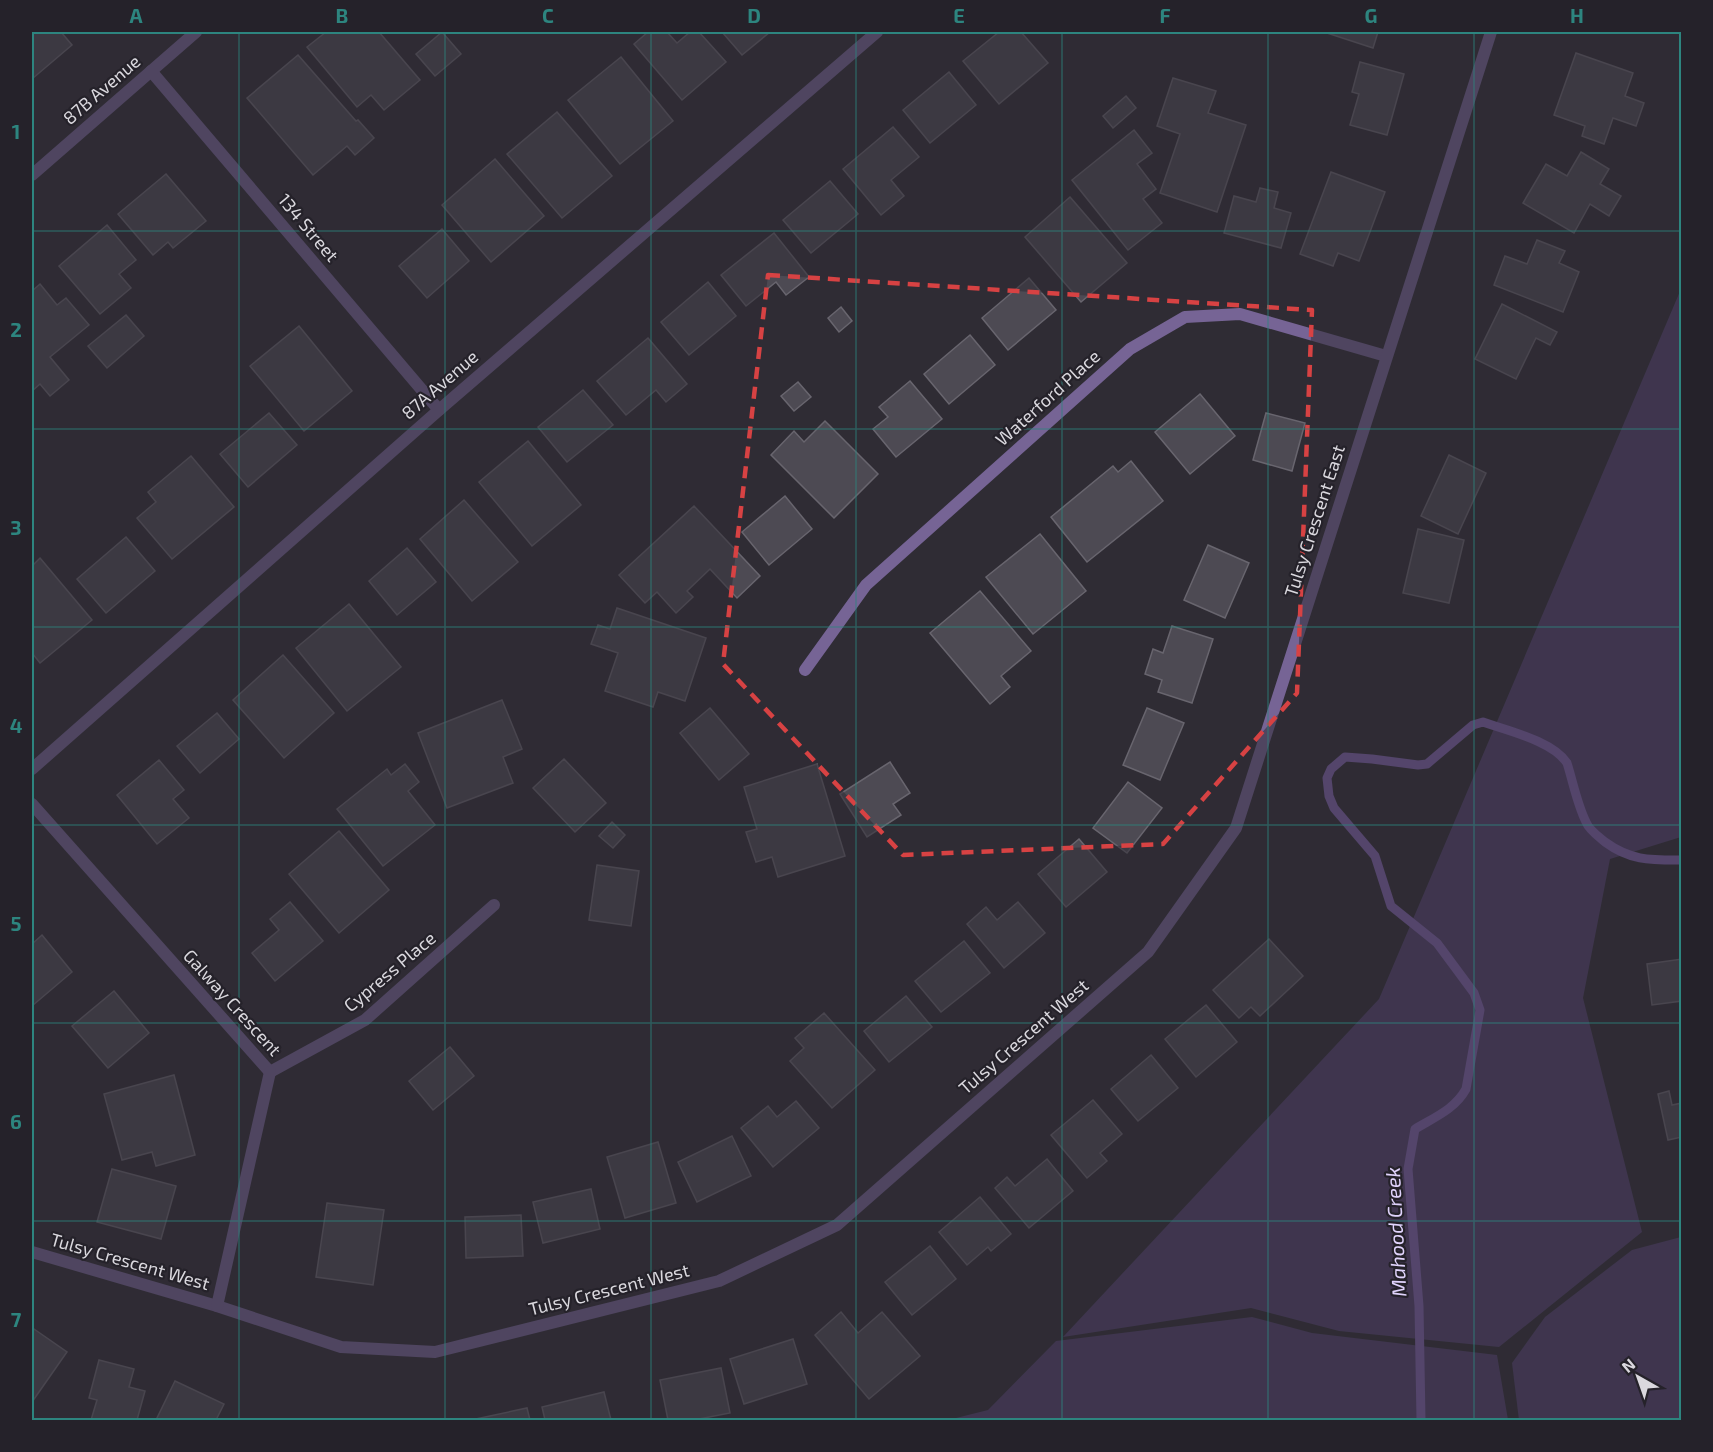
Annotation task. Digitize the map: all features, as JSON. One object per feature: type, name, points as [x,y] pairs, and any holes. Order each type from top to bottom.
[{"type":"street","name":"87B Avenue","points":[[32,175],[196,32]]},
{"type":"street","name":"87A Avenue","points":[[32,769],[439,410],[877,32]]},
{"type":"street","name":"Tulsy Crescent East","points":[[1110,986],[1148,952],[1236,828],[1491,32]]},
{"type":"street","name":"134 Street","points":[[151,71],[439,410]]},
{"type":"street","name":"Waterford Place","points":[[805,670],[866,585],[1130,349],[1185,317],[1240,314],[1386,356]]},
{"type":"street","name":"Galway Crescent","points":[[32,804],[270,1072],[217,1306]]},
{"type":"street","name":"Cypress Place","points":[[270,1072],[365,1020],[494,905]]},
{"type":"street","name":"Tulsy Crescent West","points":[[32,1252],[217,1306],[341,1347],[435,1352],[719,1281],[837,1225],[1110,986]]},
{"type":"highlighted area","points":[[768,275],[1312,310],[1297,693],[1163,844],[903,855],[723,664]]},
{"type":"shaded area","points":[[1681,289],[1681,837],[1610,859],[1583,998],[1642,1232],[1499,1347],[1339,1331],[1251,1308],[1063,1337],[1379,999]]},
{"type":"shaded area","points":[[1681,1237],[1681,1420],[1519,1420],[1512,1363],[1545,1317],[1632,1250]]},
{"type":"shaded area","points":[[1252,1317],[1312,1333],[1497,1355],[1508,1420],[948,1420],[988,1410],[1056,1341]]},
{"type":"building","points":[[32,32],[61,32],[72,45],[32,79]]},
{"type":"building","points":[[326,32],[379,32],[420,80],[384,110],[371,95],[357,107],[307,47]]},
{"type":"building","points":[[442,32],[461,54],[435,76],[416,54]]},
{"type":"building","points":[[648,32],[667,32],[677,43],[690,32],[699,32],[726,62],[682,100],[634,44]]},
{"type":"building","points":[[722,32],[770,32],[742,55]]},
{"type":"building","points":[[999,32],[1021,32],[1048,63],[999,104],[963,61]]},
{"type":"building","points":[[1324,32],[1378,32],[1373,48]]},
{"type":"building","points":[[1576,53],[1633,73],[1625,96],[1644,103],[1636,126],[1613,118],[1604,144],[1582,136],[1585,126],[1554,115]]},
{"type":"building","points":[[298,55],[374,138],[355,155],[347,146],[313,175],[247,98]]},
{"type":"building","points":[[621,57],[673,121],[620,164],[568,100]]},
{"type":"building","points":[[1360,62],[1404,74],[1387,135],[1350,125],[1359,94],[1352,92]]},
{"type":"building","points":[[949,72],[976,105],[930,143],[903,110]]},
{"type":"building","points":[[1173,78],[1216,91],[1208,113],[1246,125],[1217,212],[1160,193],[1180,134],[1157,126]]},
{"type":"building","points":[[1126,96],[1136,108],[1113,128],[1103,116]]},
{"type":"building","points":[[557,112],[612,176],[562,218],[507,154]]},
{"type":"building","points":[[893,127],[919,157],[891,180],[904,196],[881,215],[843,169]]},
{"type":"building","points":[[1134,130],[1152,153],[1137,164],[1156,189],[1143,199],[1162,223],[1128,250],[1072,180]]},
{"type":"building","points":[[1581,152],[1609,169],[1600,184],[1621,196],[1609,216],[1590,204],[1574,233],[1523,203],[1546,164],[1567,176]]},
{"type":"building","points":[[495,159],[544,216],[491,262],[442,205]]},
{"type":"building","points":[[1331,172],[1385,192],[1359,261],[1338,253],[1333,266],[1300,254]]},
{"type":"building","points":[[166,174],[206,221],[173,248],[168,242],[153,255],[118,214]]},
{"type":"building","points":[[830,181],[858,214],[811,253],[783,220]]},
{"type":"building","points":[[1260,188],[1278,192],[1274,208],[1291,213],[1281,248],[1224,233],[1234,196],[1256,202]]},
{"type":"building","points":[[1070,197],[1127,263],[1081,302],[1025,237]]},
{"type":"building","points":[[107,225],[136,260],[119,274],[131,288],[100,314],[59,266]]},
{"type":"building","points":[[442,229],[469,261],[427,298],[399,266]]},
{"type":"building","points":[[774,233],[809,277],[786,295],[776,282],[746,306],[721,275]]},
{"type":"building","points":[[1537,240],[1565,251],[1559,263],[1579,272],[1563,312],[1494,285],[1505,256],[1527,264]]},
{"type":"building","points":[[1029,278],[1056,310],[1008,350],[982,318]]},
{"type":"building","points":[[708,282],[736,316],[689,355],[661,322]]},
{"type":"building","points":[[40,284],[57,305],[66,298],[89,325],[50,357],[69,380],[50,396],[40,384],[32,391],[32,291]]},
{"type":"building","points":[[1502,304],[1557,332],[1550,345],[1536,338],[1516,379],[1475,359]]},
{"type":"building","points":[[841,307],[852,321],[839,332],[828,318]]},
{"type":"building","points":[[126,315],[144,336],[107,368],[88,346]]},
{"type":"building","points":[[299,326],[352,391],[304,431],[250,366]]},
{"type":"building","points":[[970,335],[995,365],[949,404],[924,374]]},
{"type":"building","points":[[648,338],[687,384],[666,402],[656,390],[626,415],[597,381]]},
{"type":"building","points":[[910,381],[942,419],[896,457],[873,429],[888,417],[879,407]]},
{"type":"building","points":[[798,382],[811,397],[794,411],[781,396]]},
{"type":"building","points":[[583,390],[613,425],[567,462],[538,427]]},
{"type":"building","points":[[1200,394],[1235,436],[1190,474],[1155,432]]},
{"type":"building","points":[[269,413],[297,445],[248,487],[220,454]]},
{"type":"building","points":[[1266,413],[1305,423],[1292,471],[1253,460]]},
{"type":"building","points":[[825,421],[878,474],[834,518],[771,455],[794,431],[804,442]]},
{"type":"building","points":[[528,441],[581,505],[532,546],[479,482]]},
{"type":"building","points":[[1449,455],[1486,473],[1458,534],[1421,516]]},
{"type":"building","points":[[191,456],[234,507],[172,559],[137,518],[156,502],[148,492]]},
{"type":"building","points":[[1131,461],[1163,501],[1087,562],[1051,517],[1113,466],[1118,472]]},
{"type":"building","points":[[785,496],[812,529],[769,565],[742,532]]},
{"type":"building","points":[[464,500],[518,562],[472,601],[420,539]]},
{"type":"building","points":[[694,506],[760,576],[737,598],[710,569],[687,591],[693,597],[676,613],[657,592],[645,603],[619,575]]},
{"type":"building","points":[[1418,529],[1464,540],[1449,603],[1403,593]]},
{"type":"building","points":[[1040,534],[1086,591],[1033,634],[986,577]]},
{"type":"building","points":[[126,537],[155,571],[106,613],[77,579]]},
{"type":"building","points":[[1208,545],[1249,563],[1225,618],[1184,600]]},
{"type":"building","points":[[407,548],[436,582],[397,615],[369,581]]},
{"type":"building","points":[[40,558],[92,620],[40,663],[32,653],[32,566]]},
{"type":"building","points":[[980,591],[1031,651],[1001,676],[1010,687],[990,704],[930,633]]},
{"type":"building","points":[[349,604],[401,667],[347,711],[296,648]]},
{"type":"building","points":[[617,608],[706,638],[685,701],[658,692],[653,707],[605,691],[618,653],[591,644],[598,625],[610,629]]},
{"type":"building","points":[[1172,626],[1213,639],[1192,703],[1158,692],[1162,680],[1145,674],[1153,649],[1163,653]]},
{"type":"building","points":[[283,655],[334,713],[284,758],[233,700]]},
{"type":"building","points":[[502,700],[522,749],[503,757],[513,783],[447,808],[418,733]]},
{"type":"building","points":[[710,708],[749,754],[719,780],[680,733]]},
{"type":"building","points":[[1147,708],[1184,723],[1160,780],[1123,765]]},
{"type":"building","points":[[217,713],[239,739],[200,773],[177,746]]},
{"type":"building","points":[[564,759],[606,803],[575,832],[533,788]]},
{"type":"building","points":[[159,760],[184,790],[173,799],[189,818],[157,844],[117,795]]},
{"type":"building","points":[[890,762],[910,793],[893,804],[901,815],[867,837],[840,794]]},
{"type":"building","points":[[405,764],[419,782],[408,791],[435,825],[383,866],[337,809],[387,769],[391,775]]},
{"type":"building","points":[[817,764],[845,856],[778,877],[772,857],[756,862],[746,832],[757,829],[744,787]]},
{"type":"building","points":[[1128,782],[1162,808],[1127,853],[1093,828]]},
{"type":"building","points":[[612,822],[625,835],[613,848],[599,836]]},
{"type":"building","points":[[339,831],[389,890],[339,933],[289,874]]},
{"type":"building","points":[[1079,839],[1107,872],[1066,907],[1038,874]]},
{"type":"building","points":[[597,865],[639,871],[631,926],[589,920]]},
{"type":"building","points":[[290,902],[323,941],[275,981],[252,953],[279,930],[270,919]]},
{"type":"building","points":[[1018,902],[1045,933],[1004,968],[967,924],[986,907],[997,920]]},
{"type":"building","points":[[42,935],[72,972],[32,1006],[32,944]]},
{"type":"building","points":[[1269,939],[1303,976],[1260,1016],[1251,1007],[1239,1018],[1213,990]]},
{"type":"building","points":[[964,941],[990,973],[941,1012],[915,981]]},
{"type":"building","points":[[1682,959],[1682,1001],[1652,1005],[1647,964]]},
{"type":"building","points":[[114,991],[149,1033],[108,1068],[72,1026]]},
{"type":"building","points":[[906,996],[932,1027],[889,1062],[864,1031]]},
{"type":"building","points":[[1206,1005],[1237,1042],[1196,1077],[1165,1039]]},
{"type":"building","points":[[824,1013],[875,1070],[832,1108],[790,1061],[804,1048],[795,1038]]},
{"type":"building","points":[[450,1047],[474,1076],[433,1110],[409,1081]]},
{"type":"building","points":[[1151,1055],[1178,1088],[1138,1121],[1111,1089]]},
{"type":"building","points":[[174,1075],[195,1155],[156,1166],[152,1152],[122,1160],[104,1094]]},
{"type":"building","points":[[1669,1091],[1672,1105],[1682,1103],[1682,1137],[1668,1140],[1658,1094]]},
{"type":"building","points":[[1093,1100],[1122,1134],[1100,1153],[1107,1161],[1087,1178],[1051,1135]]},
{"type":"building","points":[[796,1101],[819,1128],[773,1167],[741,1128],[768,1106],[777,1117]]},
{"type":"building","points":[[732,1136],[751,1176],[697,1202],[678,1162]]},
{"type":"building","points":[[658,1142],[676,1203],[625,1218],[607,1157]]},
{"type":"building","points":[[1047,1159],[1073,1191],[1029,1228],[995,1188],[1007,1177],[1015,1186]]},
{"type":"building","points":[[112,1169],[176,1186],[161,1239],[97,1222]]},
{"type":"building","points":[[591,1189],[600,1229],[543,1243],[533,1202]]},
{"type":"building","points":[[980,1197],[1011,1234],[991,1251],[988,1247],[967,1265],[939,1232]]},
{"type":"building","points":[[327,1203],[384,1210],[373,1285],[316,1277]]},
{"type":"building","points":[[521,1215],[523,1256],[466,1258],[465,1217]]},
{"type":"building","points":[[930,1246],[956,1279],[912,1315],[885,1282]]},
{"type":"building","points":[[841,1312],[858,1333],[882,1312],[920,1356],[869,1399],[815,1335]]},
{"type":"building","points":[[34,1329],[67,1352],[32,1402],[32,1332]]},
{"type":"building","points":[[793,1339],[807,1384],[744,1404],[730,1359]]},
{"type":"building","points":[[99,1360],[134,1369],[129,1387],[145,1391],[137,1420],[91,1420],[97,1400],[89,1398]]},
{"type":"building","points":[[721,1368],[730,1413],[694,1420],[668,1420],[660,1380]]},
{"type":"building","points":[[175,1381],[224,1404],[216,1420],[156,1420]]},
{"type":"building","points":[[604,1392],[611,1420],[545,1420],[542,1407]]},
{"type":"building","points":[[527,1408],[530,1420],[471,1420]]},
{"type":"waterway","name":"Mahood Creek","points":[[1421,1420],[1419,1306],[1408,1169],[1415,1129],[1450,1107],[1466,1089],[1480,1010],[1474,993],[1437,943],[1391,906],[1375,856],[1334,808],[1329,796],[1327,778],[1331,769],[1345,757],[1427,764],[1473,725],[1483,722],[1541,743],[1560,755],[1567,763],[1587,825],[1605,842],[1633,856],[1682,860]]}]
